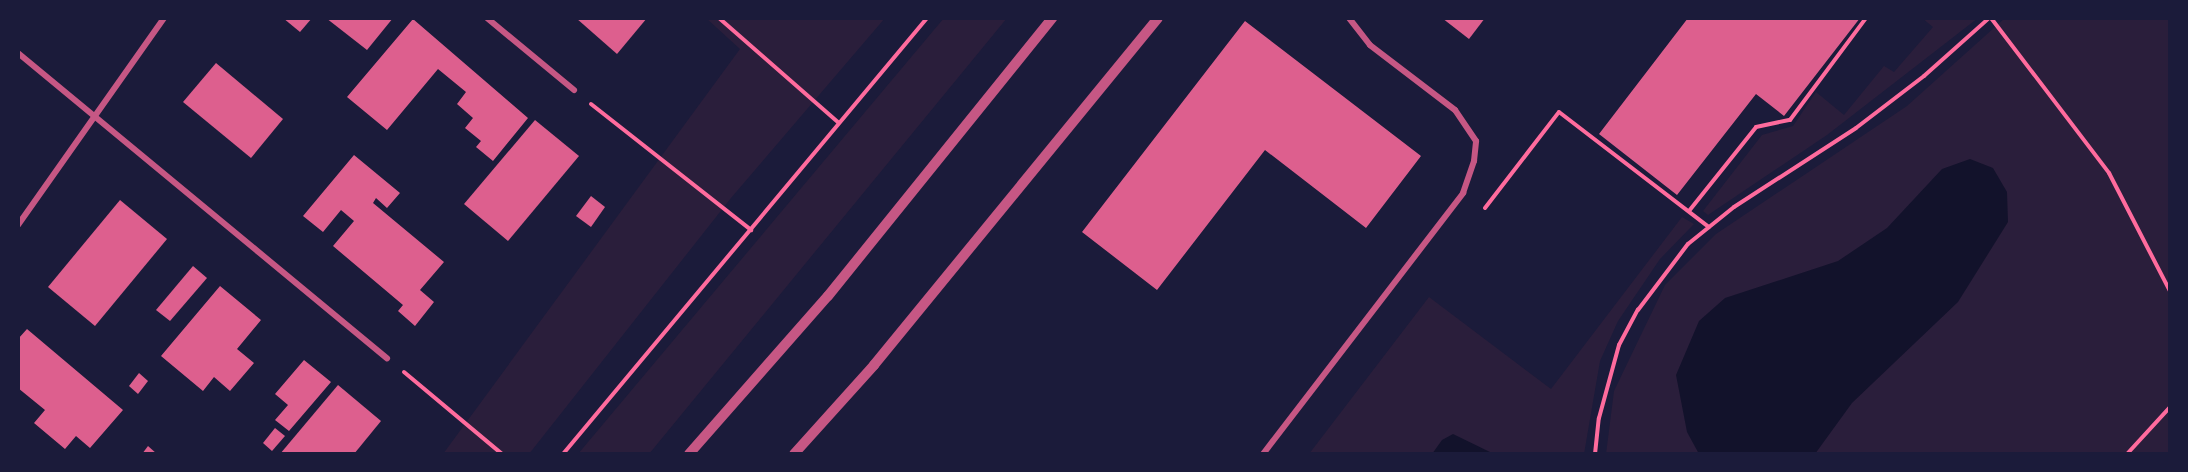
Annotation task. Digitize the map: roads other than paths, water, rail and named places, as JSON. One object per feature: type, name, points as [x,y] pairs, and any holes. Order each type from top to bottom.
[{"type":"street","points":[[18,225],[164,18]]},
{"type":"street","points":[[487,18],[574,90]]},
{"type":"street","points":[[689,454],[828,296],[1052,18]]},
{"type":"street","points":[[794,454],[874,365],[1158,18]]},
{"type":"street","points":[[1263,454],[1463,193],[1473,161],[1476,141],[1455,110],[1370,45],[1349,18]]},
{"type":"street","points":[[18,53],[387,358]]}]
